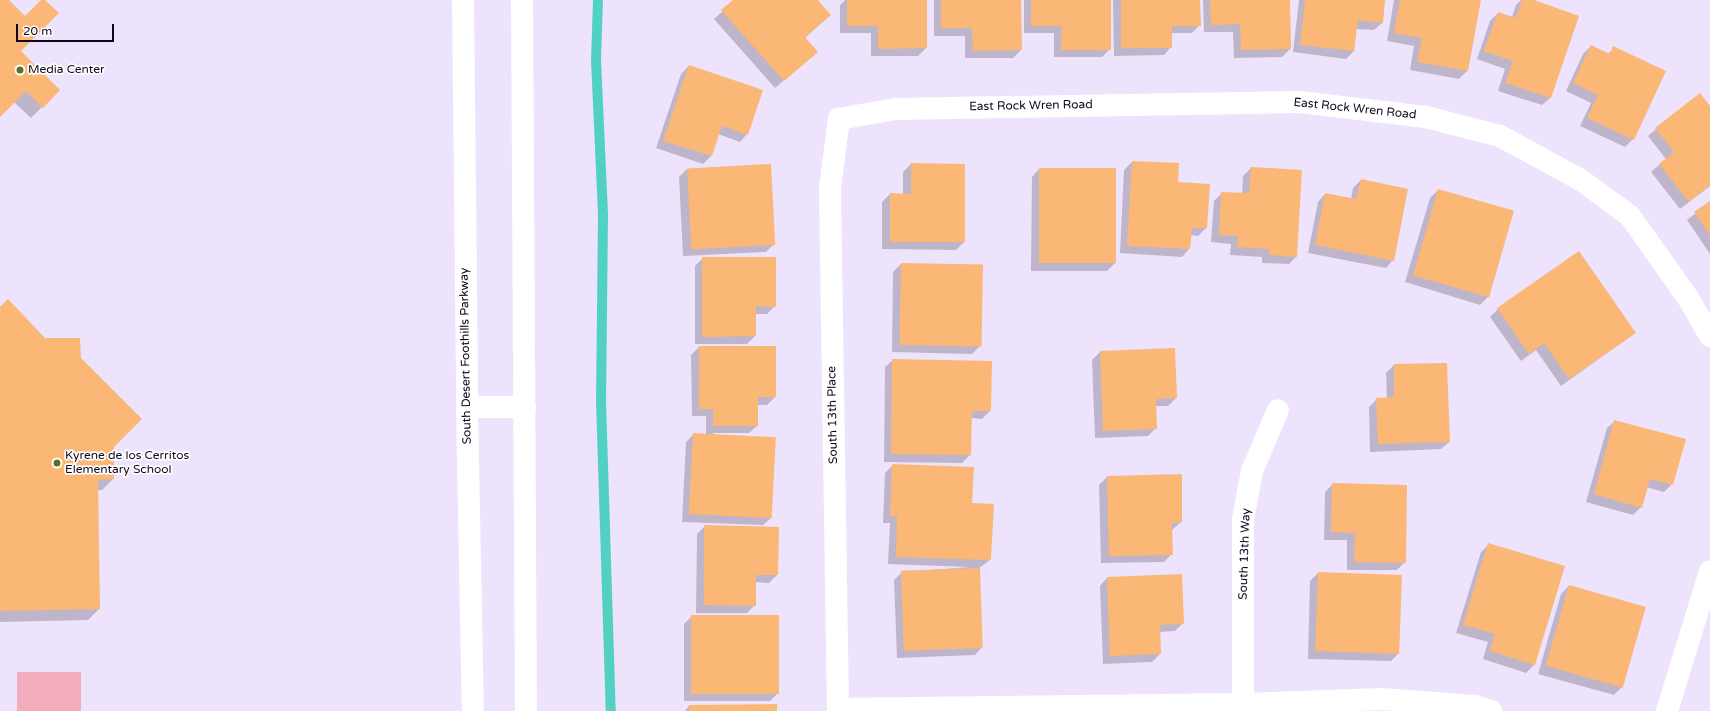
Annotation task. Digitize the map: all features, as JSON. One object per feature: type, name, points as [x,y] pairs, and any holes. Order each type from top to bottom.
[{"type":"street","name":"South Desert Foothills Parkway","points":[[463,0],[467,407],[474,711]]},
{"type":"street","points":[[522,0],[526,711]]},
{"type":"street","name":"East Rock Wren Road","points":[[839,119],[896,108],[1300,102],[1426,117],[1500,136],[1581,180],[1630,216],[1688,298],[1710,336]]},
{"type":"street","name":"South 13th Place","points":[[838,710],[830,188],[839,119]]},
{"type":"street","points":[[467,407],[525,407]]},
{"type":"street","name":"South 13th Way","points":[[1243,704],[1243,519],[1252,471],[1278,410]]},
{"type":"street","points":[[1667,711],[1710,571]]},
{"type":"street","points":[[838,710],[1243,704],[1382,699],[1475,706],[1491,711]]},
{"type":"shaded area","points":[[17,672],[81,672],[81,711],[17,711]]},
{"type":"building","name":"Media Center","points":[[0,0],[9,0],[25,16],[41,0],[45,0],[59,13],[21,51],[60,90],[43,108],[26,91],[0,117]]},
{"type":"building","points":[[733,0],[818,0],[831,15],[805,37],[818,52],[784,81],[721,10]]},
{"type":"building","points":[[847,0],[927,0],[927,48],[878,49],[878,26],[847,26]]},
{"type":"building","points":[[941,0],[1021,0],[1022,50],[973,51],[972,28],[941,28]]},
{"type":"building","points":[[1031,0],[1111,0],[1111,50],[1061,50],[1062,26],[1031,26]]},
{"type":"building","points":[[1121,0],[1200,0],[1201,26],[1172,26],[1172,48],[1121,48]]},
{"type":"building","points":[[1210,0],[1290,0],[1291,49],[1241,50],[1240,24],[1211,25]]},
{"type":"building","points":[[1305,0],[1385,0],[1383,23],[1358,20],[1354,51],[1300,45]]},
{"type":"building","points":[[1400,0],[1481,0],[1468,71],[1417,62],[1422,38],[1394,33]]},
{"type":"building","points":[[1522,0],[1534,0],[1579,16],[1551,98],[1505,83],[1513,61],[1484,51],[1498,12],[1516,18]]},
{"type":"building","points":[[1591,45],[1610,54],[1613,46],[1666,71],[1634,140],[1587,118],[1598,95],[1573,83]]},
{"type":"building","points":[[689,65],[763,90],[748,135],[722,126],[712,156],[663,141]]},
{"type":"building","points":[[1700,93],[1710,106],[1710,185],[1689,202],[1659,164],[1674,152],[1655,128]]},
{"type":"building","points":[[1132,161],[1179,163],[1178,182],[1210,184],[1207,228],[1192,228],[1190,249],[1127,246]]},
{"type":"building","points":[[911,163],[965,164],[965,242],[890,242],[890,193],[911,194]]},
{"type":"building","points":[[771,164],[775,245],[691,249],[687,168]]},
{"type":"building","points":[[1251,167],[1302,170],[1297,257],[1269,255],[1269,249],[1237,247],[1238,236],[1219,235],[1221,192],[1249,193]]},
{"type":"building","points":[[1039,168],[1116,168],[1116,263],[1039,263]]},
{"type":"building","points":[[1361,179],[1408,189],[1394,261],[1315,245],[1325,193],[1356,199]]},
{"type":"building","points":[[1438,189],[1514,211],[1489,297],[1413,276]]},
{"type":"building","points":[[1710,201],[1710,235],[1694,212]]},
{"type":"building","points":[[1579,251],[1636,333],[1569,379],[1544,343],[1529,354],[1497,308]]},
{"type":"building","points":[[702,257],[776,257],[776,307],[756,306],[756,336],[702,337]]},
{"type":"building","points":[[901,263],[983,264],[982,346],[900,345]]},
{"type":"building","name":"Kyrene de los Cerritos Elementary School","points":[[8,299],[45,338],[80,338],[81,358],[142,419],[114,447],[114,479],[98,480],[100,609],[0,611],[0,307]]},
{"type":"building","points":[[699,346],[776,346],[776,397],[758,397],[758,426],[713,426],[713,409],[699,409]]},
{"type":"building","points":[[1175,348],[1177,398],[1156,399],[1157,429],[1103,431],[1100,351]]},
{"type":"building","points":[[892,359],[992,361],[991,411],[972,411],[971,455],[891,454]]},
{"type":"building","points":[[1447,363],[1450,442],[1378,444],[1376,398],[1394,397],[1394,364]]},
{"type":"building","points":[[1614,420],[1686,439],[1673,485],[1650,479],[1642,508],[1594,494]]},
{"type":"building","points":[[693,433],[776,437],[772,518],[689,514]]},
{"type":"building","points":[[892,464],[974,467],[972,503],[994,504],[991,560],[896,557],[897,516],[890,516]]},
{"type":"building","points":[[1182,474],[1182,522],[1172,523],[1173,555],[1109,556],[1107,476]]},
{"type":"building","points":[[1332,483],[1407,485],[1406,563],[1354,562],[1355,533],[1331,532]]},
{"type":"building","points":[[704,525],[779,527],[778,575],[756,575],[756,606],[704,605]]},
{"type":"building","points":[[1488,543],[1565,566],[1535,665],[1490,651],[1495,634],[1463,625]]},
{"type":"building","points":[[980,568],[983,648],[904,651],[901,571]]},
{"type":"building","points":[[1318,572],[1402,575],[1399,654],[1315,651]]},
{"type":"building","points":[[1182,574],[1184,624],[1160,625],[1161,654],[1110,656],[1107,577]]},
{"type":"building","points":[[1569,585],[1646,607],[1623,688],[1546,666]]},
{"type":"building","points":[[691,615],[779,615],[779,694],[691,694]]},
{"type":"building","points":[[777,704],[777,711],[689,711],[689,705]]},
{"type":"waterway","points":[[598,0],[596,60],[603,215],[601,401],[611,711]]},
{"type":"place","name":"Media Center","points":[[20,70]]},
{"type":"place","name":"Kyrene de los Cerritos Elementary School","points":[[57,463]]}]
